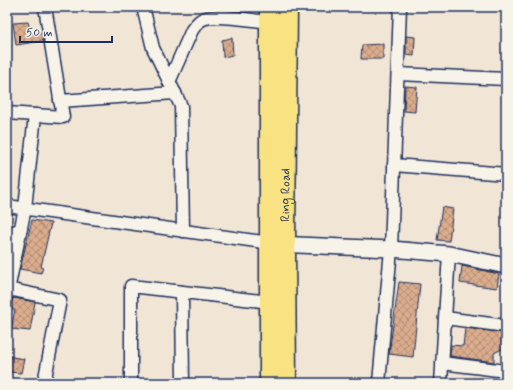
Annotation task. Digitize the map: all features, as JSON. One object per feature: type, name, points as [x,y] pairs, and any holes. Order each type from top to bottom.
[{"type":"highway","name":"Ring Road","points":[[270,383],[270,302],[283,244],[287,7]]},
{"type":"highway","name":"Ring Road","points":[[270,15],[283,244],[286,383]]},
{"type":"street","points":[[7,114],[63,117],[45,7]]},
{"type":"street","points":[[143,7],[153,48],[181,106],[183,231]]},
{"type":"street","points":[[379,383],[391,249],[400,7]]},
{"type":"street","points":[[169,82],[192,30],[202,19],[214,17],[270,15]]},
{"type":"street","points":[[398,74],[506,79]]},
{"type":"street","points":[[60,101],[175,93]]},
{"type":"street","points":[[35,115],[25,208],[8,292],[60,300],[44,383]]},
{"type":"street","points":[[394,166],[506,174]]},
{"type":"street","points":[[7,206],[283,244],[391,249],[449,254],[506,266]]},
{"type":"street","points":[[7,235],[21,228]]},
{"type":"street","points":[[283,244],[294,383]]},
{"type":"street","points":[[441,383],[449,254]]},
{"type":"street","points":[[130,383],[130,286],[270,302]]},
{"type":"street","points":[[182,292],[183,383]]},
{"type":"street","points":[[445,318],[506,326]]},
{"type":"street","points":[[442,363],[506,371]]},
{"type":"building","points":[[28,22],[31,33],[42,33],[43,41],[16,45],[13,23]]},
{"type":"building","points":[[406,36],[415,37],[414,56],[406,55]]},
{"type":"building","points":[[232,38],[233,55],[223,57],[222,40]]},
{"type":"building","points":[[383,44],[383,59],[361,59],[362,45]]},
{"type":"building","points":[[405,86],[417,87],[415,112],[404,111]]},
{"type":"building","points":[[442,207],[453,209],[449,241],[437,240]]},
{"type":"building","points":[[32,220],[51,223],[41,273],[20,269]]},
{"type":"building","points":[[462,266],[499,274],[497,288],[460,283]]},
{"type":"building","points":[[399,282],[420,284],[413,357],[389,354]]},
{"type":"building","points":[[14,298],[35,302],[30,331],[11,329],[15,310],[7,309],[7,302],[10,302]]},
{"type":"building","points":[[465,328],[506,333],[506,350],[502,349],[494,353],[494,362],[450,356],[451,345],[463,346]]},
{"type":"building","points":[[7,356],[24,359],[21,373],[7,372]]}]
